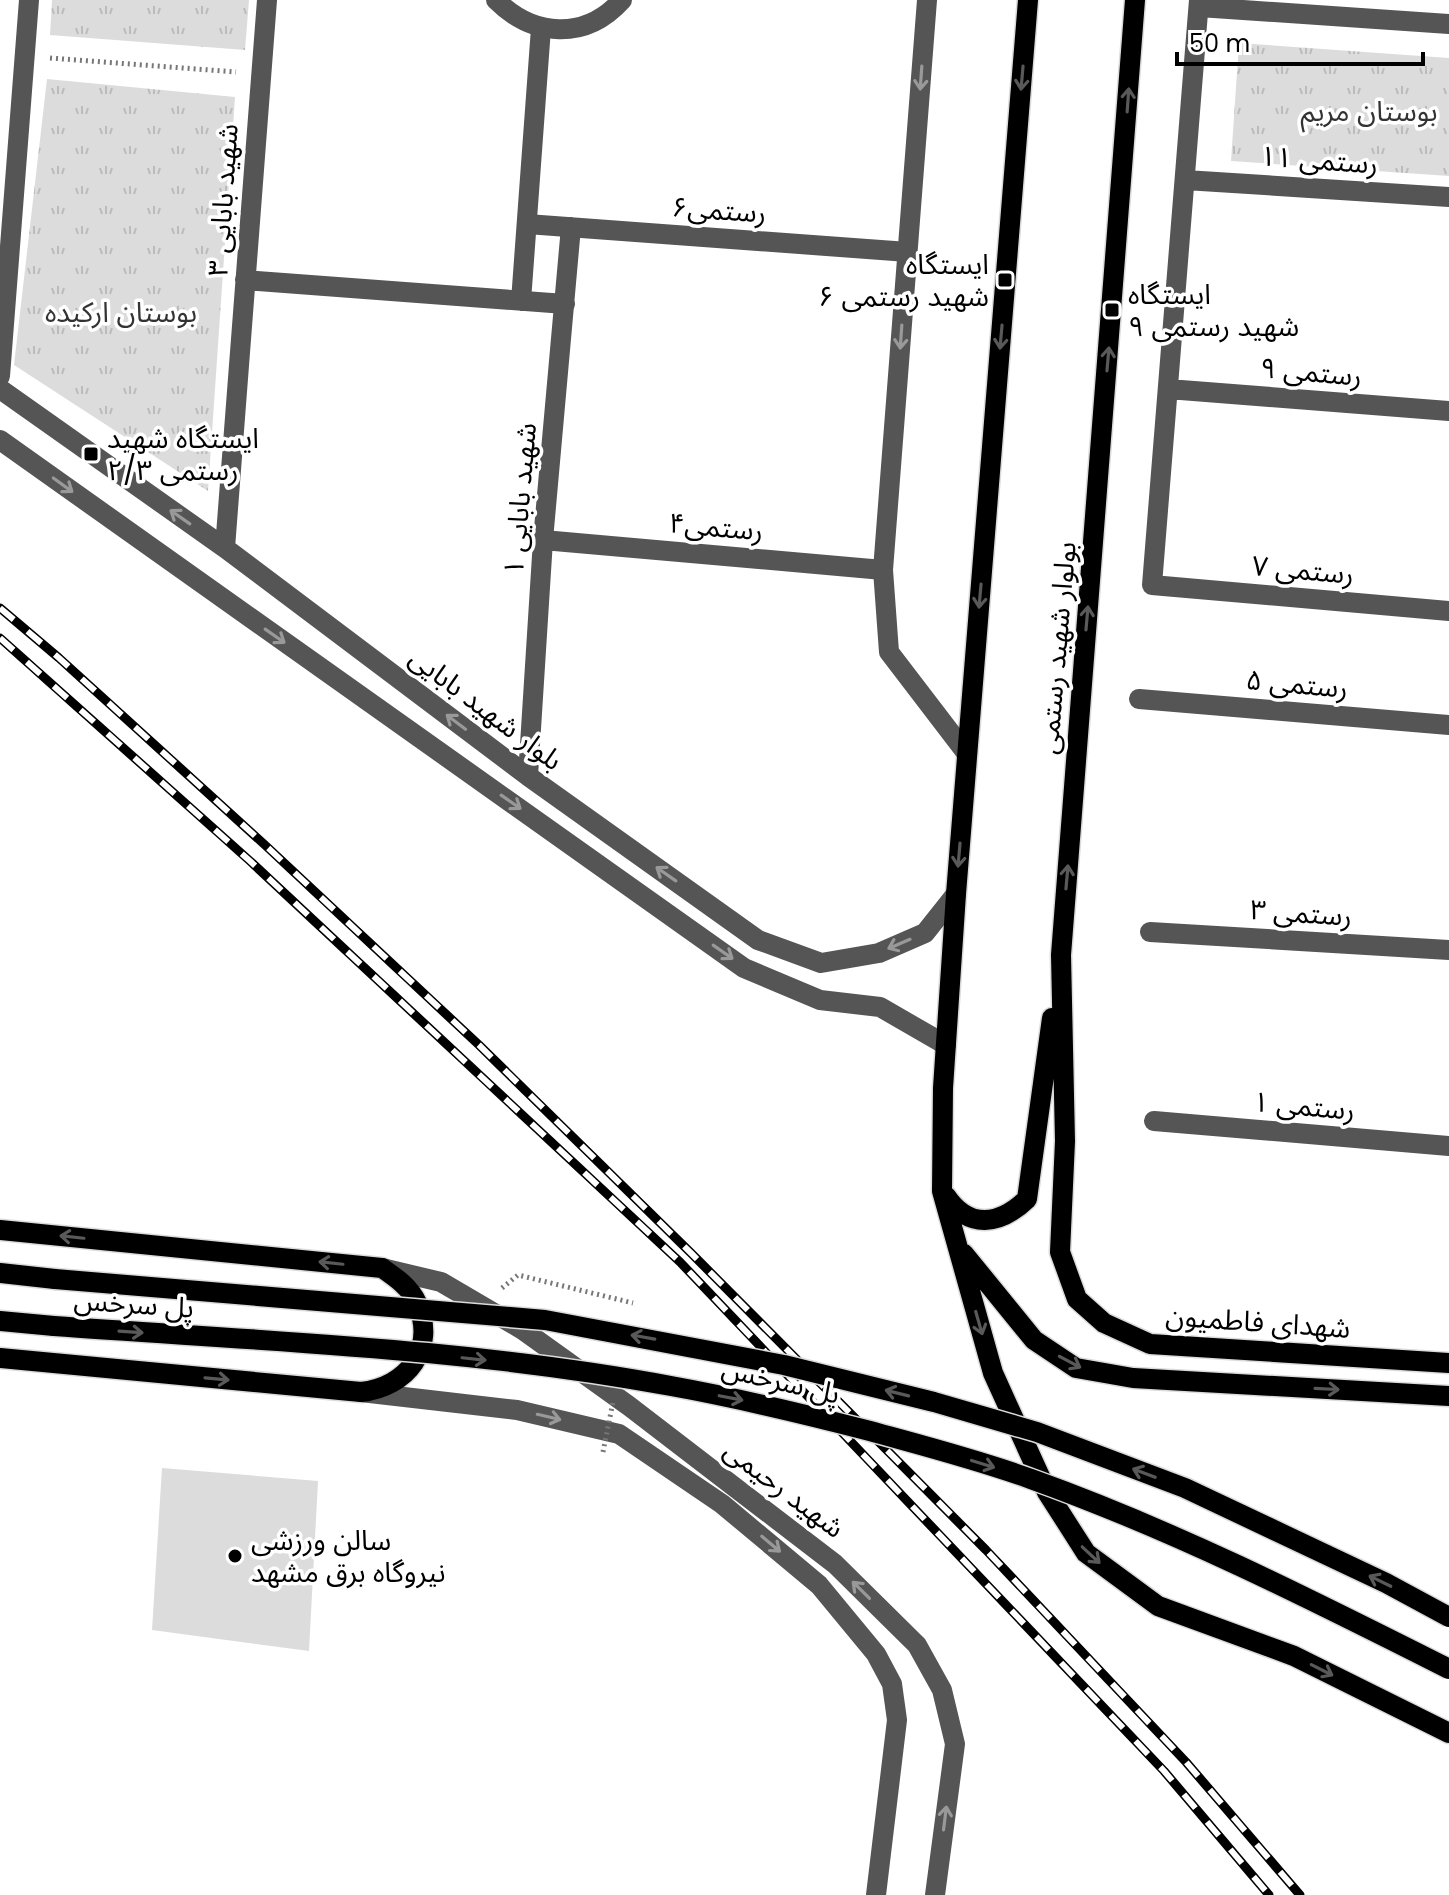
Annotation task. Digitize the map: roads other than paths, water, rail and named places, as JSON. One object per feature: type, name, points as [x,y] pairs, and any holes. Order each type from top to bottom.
[{"type":"main road","points":[[1028,0],[956,894],[946,1045],[942,1191],[993,1373],[1047,1492],[1086,1553],[1158,1606],[1294,1656],[1449,1733]]},
{"type":"main road","name":"بولوار شهید رستمی","points":[[1077,1299],[1060,1252],[1065,1141],[1061,955],[1135,0]]},
{"type":"main road","points":[[942,1191],[954,1208],[972,1218],[993,1220],[1012,1213],[1027,1199],[1061,955]]},
{"type":"main road","points":[[0,1230],[382,1268],[401,1282],[417,1301],[423,1326],[421,1346],[411,1367],[399,1381],[381,1390],[361,1392],[0,1358]]},
{"type":"main road","points":[[959,1248],[1034,1340],[1076,1368],[1133,1378],[1449,1396]]},
{"type":"main road","name":"پل سرخس","points":[[0,1273],[545,1320],[829,1376],[1037,1432],[1185,1488],[1373,1577],[1449,1617]]},
{"type":"main road","name":"شهدای فاطمیون","points":[[1077,1299],[1104,1323],[1150,1344],[1449,1363]]},
{"type":"main road","name":"پل سرخس","points":[[0,1321],[409,1352],[540,1366],[668,1385],[771,1406],[921,1445],[1029,1478],[1161,1529],[1256,1572],[1449,1669]]},
{"type":"street","points":[[0,376],[29,0]]},
{"type":"street","name":"شهید بابایی ۳","points":[[225,548],[267,0]]},
{"type":"street","points":[[496,0],[512,16],[541,28],[577,29],[609,14],[622,0]]},
{"type":"street","points":[[927,0],[883,570],[889,652],[967,754]]},
{"type":"street","points":[[1168,389],[1199,3],[1449,24]]},
{"type":"street","points":[[521,301],[541,28]]},
{"type":"street","name":"رستمی ۱۱","points":[[1185,180],[1449,197]]},
{"type":"street","name":"رستمی۶","points":[[527,224],[908,252]]},
{"type":"street","name":"شهید بابایی ۱","points":[[528,776],[543,540],[571,227]]},
{"type":"street","points":[[245,280],[565,304]]},
{"type":"street","name":"بلوار شهید بابایی","points":[[0,389],[225,548],[528,776],[758,940],[821,963],[879,953],[925,933],[956,894]]},
{"type":"street","name":"رستمی ۹","points":[[1168,389],[1449,411]]},
{"type":"street","name":"رستمی ۷","points":[[1168,389],[1152,585],[1449,611]]},
{"type":"street","points":[[0,440],[744,968],[820,1000],[880,1007],[946,1045]]},
{"type":"street","name":"رستمی۴","points":[[543,540],[883,570]]},
{"type":"street","name":"رستمی ۵","points":[[1139,699],[1449,725]]},
{"type":"street","name":"رستمی ۳","points":[[1150,932],[1449,950]]},
{"type":"street","name":"رستمی ۱","points":[[1154,1121],[1449,1146]]},
{"type":"street","name":"شهید رحیمی","points":[[382,1268],[441,1282],[523,1330],[629,1406],[835,1564],[917,1645],[942,1690],[955,1744],[935,1895]]},
{"type":"street","name":"شهید رحیمی","points":[[361,1392],[517,1410],[619,1434],[722,1504],[819,1585],[876,1654],[892,1684],[897,1720],[876,1895]]},
{"type":"railway","points":[[0,608],[265,845],[479,1045],[692,1254],[986,1550],[1186,1762],[1300,1895]]},
{"type":"railway","points":[[0,638],[250,861],[680,1262],[1164,1771],[1269,1895]]},
{"type":"place","name":"ایستگاه شهید رستمی ۶","points":[[1005,280]]},
{"type":"place","name":"ایستگاه شهید رستمی ۹","points":[[1112,310]]},
{"type":"place","name":"ایستگاه شهید رستمی ۲/۳","points":[[91,454]]},
{"type":"place","name":"سالن ورزشی نیروگاه برق مشهد","points":[[235,1556]]},
{"type":"park label","name":"بوستان مریم","points":[[1369,111]]},
{"type":"park label","name":"بوستان ارکیده","points":[[121,312]]}]
